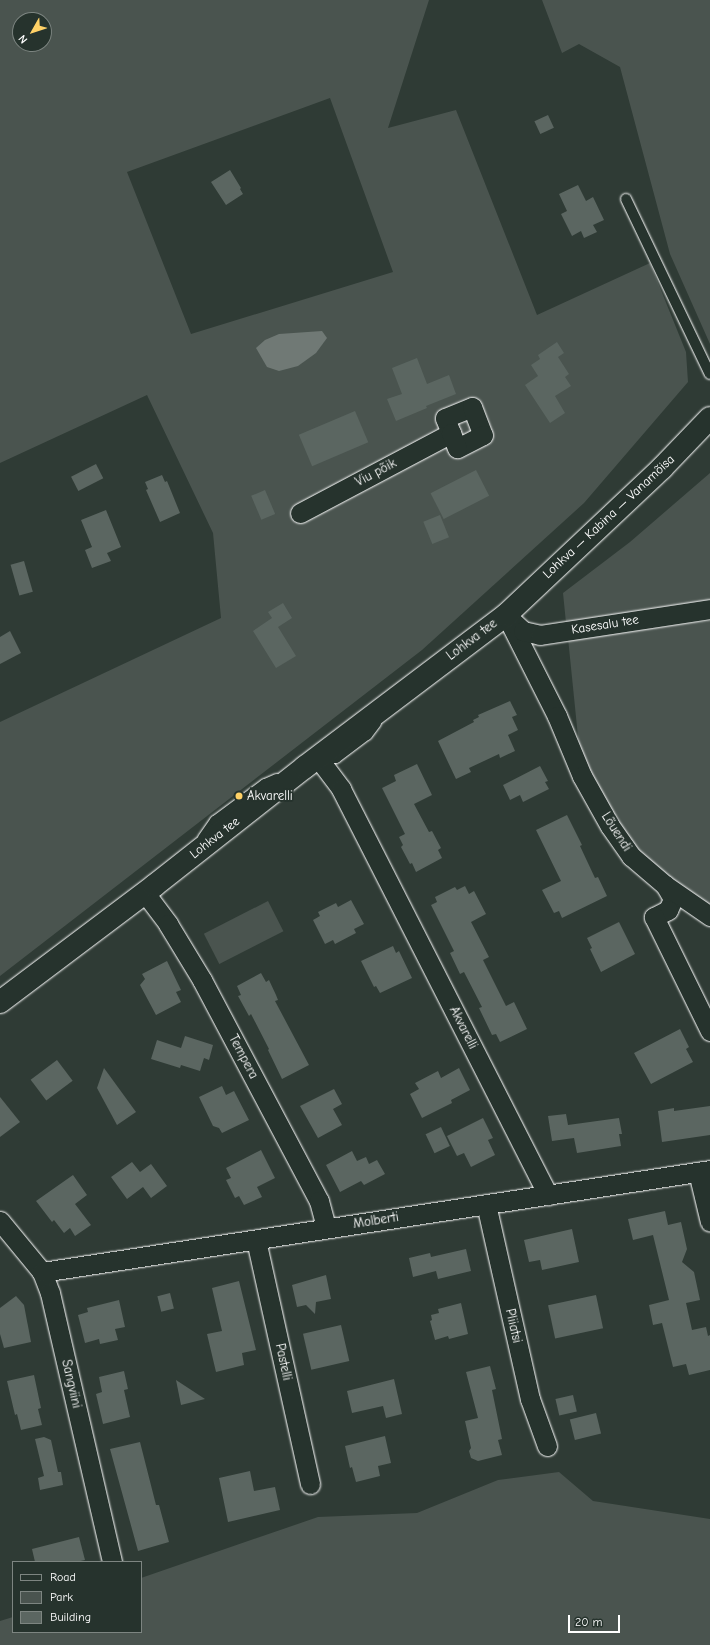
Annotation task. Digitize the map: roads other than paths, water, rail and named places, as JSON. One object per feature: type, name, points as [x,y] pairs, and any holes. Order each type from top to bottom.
[{"type":"street","name":"Lohkva — Kabina — Vanamõisa","points":[[506,615],[662,468],[710,418]]},
{"type":"street","name":"Viu põik","points":[[300,513],[451,433]]},
{"type":"street","name":"Kasesalu tee","points":[[506,615],[523,631],[540,635],[710,609]]},
{"type":"street","name":"Lohkva tee","points":[[0,1002],[145,893],[311,763],[506,615]]},
{"type":"street","name":"Lõuendi","points":[[506,615],[557,716],[582,776],[610,826],[632,856],[665,885],[673,899],[668,910],[654,918],[710,1031]]},
{"type":"street","name":"Akvarelli","points":[[311,763],[341,789],[548,1195]]},
{"type":"street","points":[[665,885],[710,916]]},
{"type":"street","name":"Tempera","points":[[145,893],[168,924],[202,980],[319,1201],[326,1228]]},
{"type":"street","points":[[704,1171],[710,1222]]},
{"type":"street","name":"Molberti","points":[[42,1272],[704,1171]]},
{"type":"street","name":"Pliiatsi","points":[[486,1204],[530,1399],[547,1446]]},
{"type":"street","name":"Sangviini","points":[[0,1221],[42,1272],[50,1293],[112,1561]]},
{"type":"street","name":"Pastelli","points":[[256,1240],[310,1484]]},
{"type":"lane","points":[[626,199],[710,374]]},
{"type":"place","name":"Akvarelli","points":[[239,796]]}]
